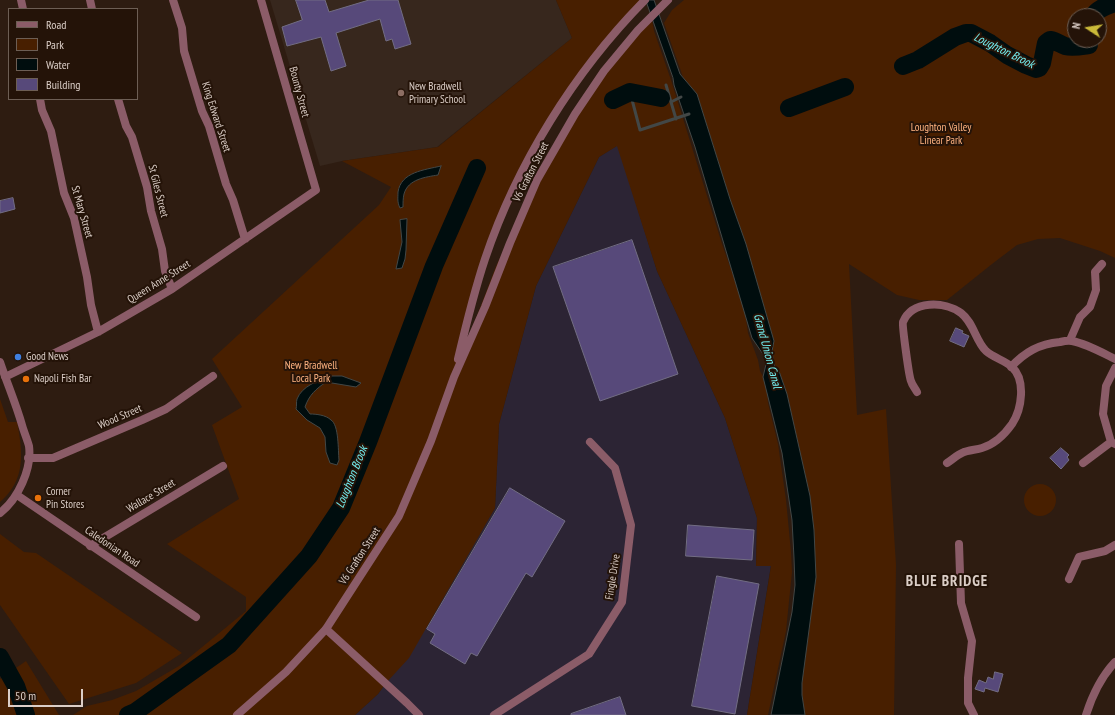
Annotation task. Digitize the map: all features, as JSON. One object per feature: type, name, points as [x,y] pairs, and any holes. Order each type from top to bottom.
[{"type":"street","name":"King Edward Street","points":[[173,0],[182,28],[184,51],[202,111],[209,126],[226,184],[233,200],[245,239]]},
{"type":"street","name":"Bounty Street","points":[[261,0],[316,190]]},
{"type":"street","name":"V6 Grafton Street","points":[[454,377],[468,314],[486,258],[506,207],[530,156],[579,76],[616,30],[645,0]]},
{"type":"street","name":"V6 Grafton Street","points":[[237,715],[286,672],[326,629],[399,516],[431,441],[454,377],[485,307],[537,180],[575,114],[604,71],[638,30],[668,0]]},
{"type":"street","name":"St Mary Street","points":[[40,100],[42,110],[51,132],[64,193],[74,218],[87,277],[91,305],[98,332]]},
{"type":"street","name":"St Giles Street","points":[[118,100],[126,126],[132,137],[147,187],[151,211],[162,249],[165,272],[172,289]]},
{"type":"street","name":"Queen Anne Street","points":[[5,377],[98,332],[172,289],[316,190]]},
{"type":"street","points":[[1070,340],[1080,317],[1090,307],[1096,290],[1095,272],[1102,264]]},
{"type":"street","points":[[917,392],[910,381],[902,323],[908,314],[915,308],[933,304],[952,308],[962,313],[969,321],[985,350],[1011,367],[1018,375],[1021,394],[1020,404],[1013,423],[1004,434],[990,445],[961,453],[947,463]]},
{"type":"street","points":[[1011,367],[1019,359],[1035,348],[1052,342],[1070,340],[1115,359]]},
{"type":"street","points":[[0,362],[29,446],[24,478],[17,495],[7,508],[0,514]]},
{"type":"street","points":[[1083,463],[1113,443],[1103,414],[1106,386],[1115,368]]},
{"type":"street","name":"Wood Street","points":[[28,458],[53,458],[142,420],[166,409],[213,376]]},
{"type":"street","name":"Fingle Drive","points":[[494,715],[589,654],[622,602],[632,526],[615,468],[590,442]]},
{"type":"street","name":"Wallace Street","points":[[90,546],[223,466]]},
{"type":"street","name":"Caledonian Road","points":[[17,495],[196,617]]},
{"type":"street","points":[[959,544],[961,603],[972,641],[968,678],[968,703],[974,715]]},
{"type":"street","points":[[1069,579],[1079,556],[1105,551],[1115,545]]},
{"type":"street","points":[[326,629],[408,703],[419,715]]},
{"type":"street","points":[[1086,715],[1091,700],[1107,671],[1115,662]]},
{"type":"shaded area","name":"New Bradwell Primary School","points":[[270,0],[556,0],[572,38],[437,147],[342,161],[320,166]]},
{"type":"shaded area","points":[[618,145],[657,271],[725,418],[757,518],[756,566],[771,565],[747,715],[355,715],[378,694],[386,683],[495,508],[499,424],[536,286],[599,157]]},
{"type":"green space","name":"New Bradwell Local Park","points":[[556,0],[643,0],[579,76],[530,156],[485,258],[455,373],[496,266],[537,180],[575,114],[651,15],[654,31],[671,80],[722,244],[744,306],[748,333],[758,360],[760,371],[766,382],[768,403],[778,444],[786,500],[792,572],[786,631],[768,715],[747,715],[771,566],[756,566],[757,518],[725,418],[657,271],[617,146],[599,157],[536,286],[499,424],[495,508],[409,658],[378,694],[355,715],[73,715],[87,706],[112,700],[136,691],[179,666],[246,611],[246,597],[167,544],[239,499],[212,425],[242,407],[212,359],[379,205],[391,187],[342,161],[438,147],[572,38]]},
{"type":"green space","name":"Loughton Valley Linear Park","points":[[684,0],[1115,0],[1115,258],[1100,251],[1060,238],[1038,239],[1017,245],[947,300],[919,300],[897,295],[849,264],[857,415],[886,409],[896,565],[894,715],[805,715],[802,683],[816,577],[814,530],[810,496],[787,394],[779,371],[775,365],[772,351],[774,341],[746,244],[730,199],[697,94],[683,77],[664,23],[672,10]]},
{"type":"green space","points":[[0,399],[8,422],[17,422],[21,444],[21,455],[18,475],[14,484],[0,502]]},
{"type":"green space","points":[[1037,484],[1043,484],[1053,491],[1056,500],[1055,506],[1049,513],[1043,516],[1037,516],[1027,509],[1024,503],[1024,497],[1031,487]]},
{"type":"green space","points":[[0,534],[24,552],[36,553],[182,653],[136,683],[69,704],[0,605]]},
{"type":"green space","points":[[26,661],[59,715],[0,715],[0,679]]},
{"type":"water","name":"Grand Union Canal","points":[[646,0],[654,0],[680,74],[697,94],[730,199],[746,244],[774,341],[772,351],[774,365],[779,371],[787,394],[810,496],[814,530],[816,577],[802,683],[805,715],[771,715],[792,612],[795,585],[792,520],[782,453],[763,377],[767,360],[752,338],[695,147]]},
{"type":"water","points":[[441,166],[438,175],[418,180],[409,185],[404,194],[403,207],[400,208],[398,202],[398,192],[400,185],[404,180],[414,173]]},
{"type":"water","points":[[407,219],[405,259],[402,268],[396,269],[402,242],[400,220]]},
{"type":"water","points":[[329,376],[342,376],[361,383],[356,387],[326,382],[313,393],[305,407],[310,414],[324,416],[329,418],[334,423],[337,432],[338,444],[339,460],[337,465],[330,463],[326,452],[325,437],[320,428],[307,420],[296,409],[299,394],[306,387]]},
{"type":"building","points":[[296,0],[325,0],[329,12],[369,0],[398,0],[411,44],[395,49],[392,39],[386,41],[380,19],[336,33],[346,66],[331,71],[321,37],[287,46],[282,27],[302,20]]},
{"type":"building","points":[[13,198],[15,209],[0,213],[0,201]]},
{"type":"building","points":[[632,240],[678,374],[600,401],[553,267]]},
{"type":"building","points":[[956,328],[969,336],[964,347],[950,341]]},
{"type":"building","points":[[1061,448],[1069,455],[1067,457],[1069,460],[1061,469],[1050,458]]},
{"type":"building","points":[[510,488],[565,521],[532,577],[526,573],[477,656],[471,653],[465,664],[430,643],[435,634],[427,629]]},
{"type":"building","points":[[688,525],[754,530],[752,560],[686,556]]},
{"type":"building","points":[[717,576],[759,584],[735,714],[692,706]]},
{"type":"building","points":[[995,672],[1003,674],[998,692],[985,688],[984,692],[975,689],[979,680],[986,683],[988,677],[993,679]]},
{"type":"building","points":[[620,697],[626,715],[571,715],[571,714]]},
{"type":"waterway","name":"Loughton Brook","points":[[1102,8],[1115,3]]},
{"type":"waterway","name":"Loughton Brook","points":[[903,66],[918,60],[955,37],[966,33],[971,33],[990,43],[1007,55],[1036,69],[1039,68],[1042,63],[1046,43],[1050,40],[1067,46]]},
{"type":"waterway","name":"Loughton Brook","points":[[666,85],[676,119]]},
{"type":"waterway","name":"Loughton Brook","points":[[789,108],[845,87]]},
{"type":"waterway","points":[[630,92],[640,130],[689,114]]},
{"type":"waterway","name":"Loughton Brook","points":[[613,100],[630,92],[661,98]]},
{"type":"waterway","name":"Loughton Brook","points":[[671,102],[681,97]]},
{"type":"waterway","name":"Loughton Brook","points":[[128,715],[135,712],[229,645],[309,556],[341,508],[368,442],[434,266],[477,168]]},
{"type":"waterway","name":"Loughton Brook","points":[[0,657],[16,686],[26,715]]},
{"type":"place","name":"New Bradwell Primary School","points":[[401,93]]},
{"type":"place","name":"Good News","points":[[18,357]]},
{"type":"place","name":"Napoli Fish Bar","points":[[26,379]]},
{"type":"place","name":"Corner Pin Stores","points":[[38,498]]},
{"type":"district","name":"BLUE BRIDGE","points":[[947,582]]}]
